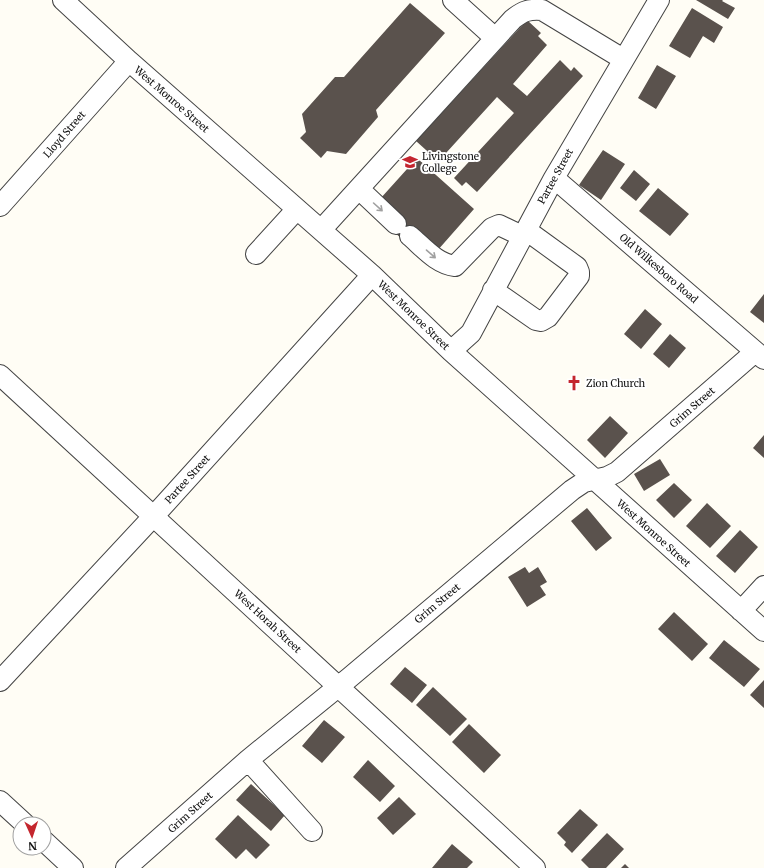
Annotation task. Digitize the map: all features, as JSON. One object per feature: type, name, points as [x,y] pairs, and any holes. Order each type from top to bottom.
[{"type":"street","name":"West Monroe Street","points":[[63,0],[129,61],[372,275],[451,351],[764,631]]},
{"type":"street","points":[[453,0],[495,38]]},
{"type":"street","name":"Partee Street","points":[[451,351],[471,333],[554,178],[659,0]]},
{"type":"street","points":[[321,230],[512,18],[522,12],[532,9],[542,10],[623,59]]},
{"type":"street","name":"Lloyd Street","points":[[0,206],[129,61]]},
{"type":"street","name":"Old Wilkesboro Road","points":[[554,178],[760,355]]},
{"type":"street","points":[[359,189],[403,230],[439,261],[447,265],[455,266],[492,228],[499,225],[524,233],[577,267],[580,272],[579,276],[548,317],[541,321],[536,320],[493,290]]},
{"type":"street","points":[[256,254],[297,209]]},
{"type":"street","name":"Partee Street","points":[[0,681],[154,516],[372,275]]},
{"type":"street","name":"Grim Street","points":[[126,868],[248,760],[572,490],[584,482],[607,477],[616,472],[760,355]]},
{"type":"street","name":"West Horah Street","points":[[0,375],[535,868]]},
{"type":"street","points":[[741,611],[764,586]]},
{"type":"street","points":[[248,760],[312,831]]},
{"type":"street","points":[[0,801],[16,816]]},
{"type":"street","points":[[52,848],[73,868]]},
{"type":"building","points":[[696,0],[723,0],[722,1],[735,8],[728,19]]},
{"type":"building","points":[[410,3],[445,33],[376,110],[378,117],[346,154],[327,151],[321,158],[300,138],[306,132],[302,114],[335,77],[344,77]]},
{"type":"building","points":[[692,8],[723,27],[714,43],[703,36],[690,58],[669,46]]},
{"type":"building","points":[[527,20],[541,33],[538,36],[547,45],[513,84],[527,96],[560,60],[571,71],[574,67],[583,76],[477,192],[466,182],[462,186],[454,178],[514,113],[497,97],[436,164],[424,153],[426,150],[416,141]]},
{"type":"building","points":[[657,65],[676,76],[656,109],[638,98]]},
{"type":"building","points":[[603,150],[625,164],[601,200],[579,185]]},
{"type":"building","points":[[417,158],[474,209],[437,251],[405,242],[391,229],[380,199]]},
{"type":"building","points":[[634,170],[650,184],[636,201],[620,188]]},
{"type":"building","points":[[658,188],[689,214],[670,236],[639,211]]},
{"type":"building","points":[[764,294],[764,323],[750,312]]},
{"type":"building","points":[[645,309],[662,324],[641,349],[624,334]]},
{"type":"building","points":[[670,334],[686,348],[669,368],[653,354]]},
{"type":"building","points":[[610,416],[628,433],[605,458],[587,440]]},
{"type":"building","points":[[764,435],[764,458],[753,448]]},
{"type":"building","points":[[660,459],[670,475],[644,491],[634,474]]},
{"type":"building","points":[[674,483],[692,500],[674,518],[656,500]]},
{"type":"building","points":[[707,503],[731,526],[710,548],[686,526]]},
{"type":"building","points":[[587,508],[612,538],[596,551],[571,521]]},
{"type":"building","points":[[740,530],[758,547],[735,573],[716,556]]},
{"type":"building","points":[[525,567],[529,573],[538,567],[547,582],[540,586],[546,595],[527,607],[508,577]]},
{"type":"building","points":[[674,612],[708,644],[692,661],[658,629]]},
{"type":"building","points":[[724,640],[760,669],[744,687],[709,658]]},
{"type":"building","points":[[405,667],[427,685],[412,703],[390,684]]},
{"type":"building","points":[[764,680],[764,708],[750,695]]},
{"type":"building","points":[[433,687],[467,719],[450,736],[416,705]]},
{"type":"building","points":[[324,720],[345,737],[322,763],[302,746]]},
{"type":"building","points":[[469,724],[501,755],[484,773],[452,742]]},
{"type":"building","points":[[368,760],[395,786],[380,802],[353,777]]},
{"type":"building","points":[[251,784],[285,815],[271,831],[236,800]]},
{"type":"building","points":[[399,797],[416,814],[393,835],[377,818]]},
{"type":"building","points":[[580,809],[598,825],[572,853],[564,845],[566,842],[557,833]]},
{"type":"building","points":[[238,815],[270,845],[256,859],[246,849],[236,859],[215,839]]},
{"type":"building","points":[[607,833],[624,849],[606,868],[589,868],[581,860]]},
{"type":"building","points":[[452,844],[473,862],[467,868],[432,868]]},
{"type":"building","points":[[625,864],[629,868],[621,868]]},
{"type":"place","name":"Livingstone College","points":[[410,162]]},
{"type":"place","name":"Zion Church","points":[[574,383]]}]
